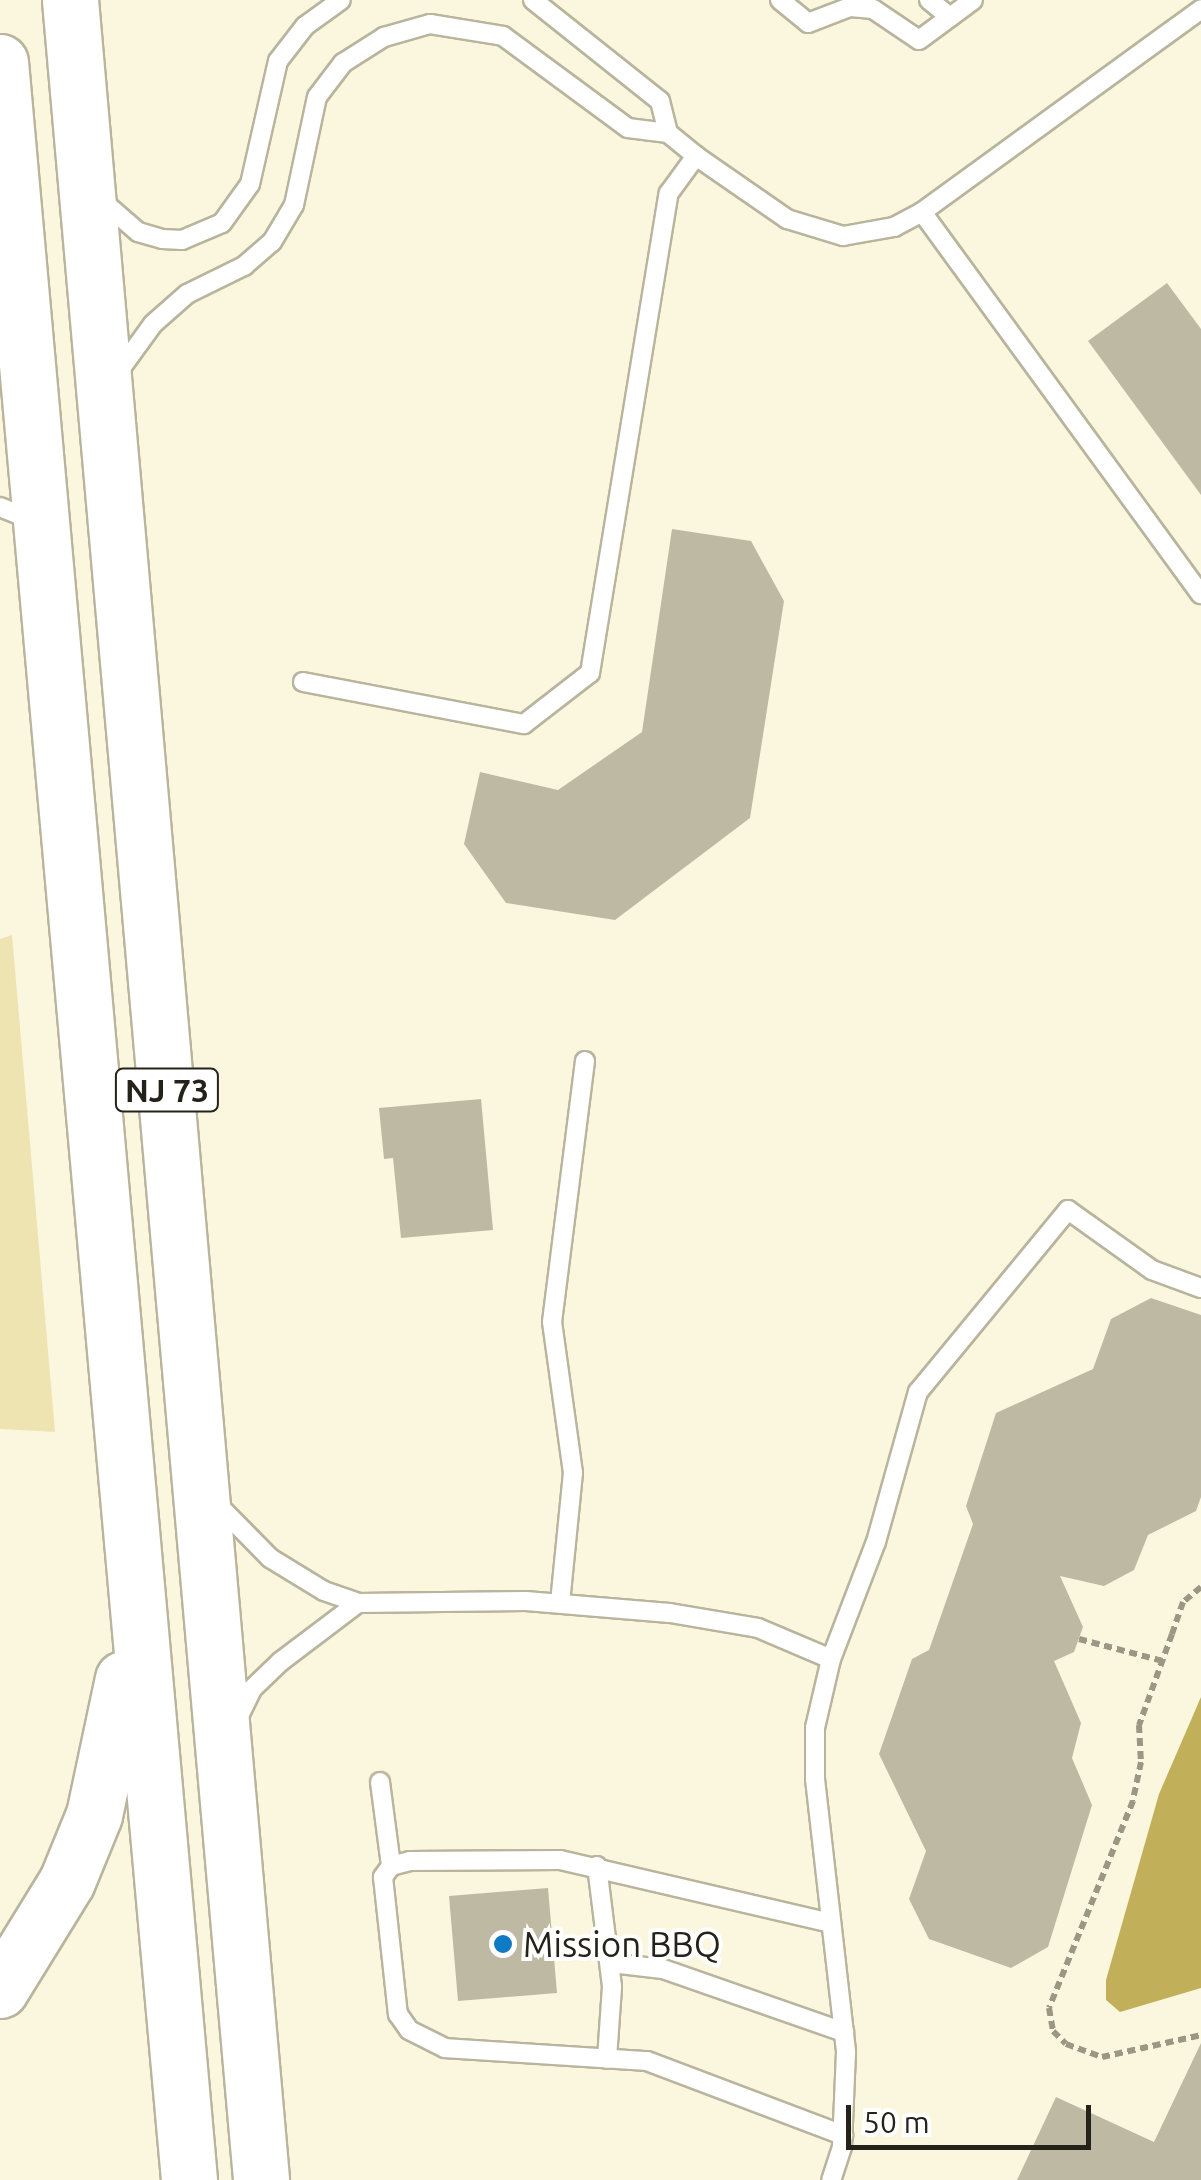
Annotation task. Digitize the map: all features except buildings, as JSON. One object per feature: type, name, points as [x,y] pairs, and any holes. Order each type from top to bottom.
[{"type":"highway","name":"NJ 73","points":[[70,0],[261,2180]]},
{"type":"highway","name":"NJ 73","points":[[1,84],[22,403],[20,515],[129,1518],[189,2180]]},
{"type":"highway","points":[[0,1990],[66,1881],[108,1765],[124,1678],[118,1544],[129,1518]]},
{"type":"lane","points":[[88,188],[138,232],[182,240],[222,223],[250,184],[278,61],[305,26],[342,0]]},
{"type":"lane","points":[[532,0],[660,101],[668,134]]},
{"type":"lane","points":[[780,0],[808,23],[850,7],[873,10],[919,40],[973,0]]},
{"type":"lane","points":[[929,0],[950,16]]},
{"type":"lane","points":[[104,391],[168,310],[272,242],[294,206],[304,130],[316,97],[343,64],[384,37],[430,24],[503,36],[628,128],[668,134],[788,219],[815,230],[870,234],[922,212],[1201,10]]},
{"type":"lane","points":[[303,682],[524,724],[590,674],[668,193],[696,156]]},
{"type":"lane","points":[[922,212],[1201,594]]},
{"type":"lane","points":[[560,1604],[573,1473],[552,1322],[585,1061]]},
{"type":"lane","points":[[832,2180],[842,2135],[844,2032],[814,1779],[815,1728],[831,1660],[876,1542],[918,1392],[1068,1210],[1152,1270],[1201,1288]]},
{"type":"lane","points":[[202,1489],[270,1558],[324,1591],[358,1603],[560,1604],[758,1628],[831,1660]]},
{"type":"lane","points":[[224,1746],[252,1690],[358,1603]]},
{"type":"lane","points":[[380,1782],[391,1866],[383,1877],[398,2014],[409,2030],[445,2048],[646,2061],[842,2135]]},
{"type":"lane","points":[[391,1866],[542,1860],[596,1866],[831,1923]]},
{"type":"lane","points":[[596,1866],[611,1963],[607,2060]]},
{"type":"lane","points":[[611,1963],[663,1969],[844,2032]]},
{"type":"path","points":[[1201,1586],[1183,1602],[1139,1725],[1141,1762],[1133,1801],[1050,2008],[1053,2031],[1066,2044],[1102,2057],[1201,2035]]},
{"type":"path","points":[[1079,1639],[1162,1661]]},
{"type":"shaded area","points":[[12,935],[55,1432],[0,1429],[0,939]]},
{"type":"shaded area","points":[[1201,1697],[1201,1988],[1120,2012],[1106,2000],[1106,1980],[1159,1794]]},
{"type":"place","name":"Mission BBQ","points":[[503,1944]]}]
